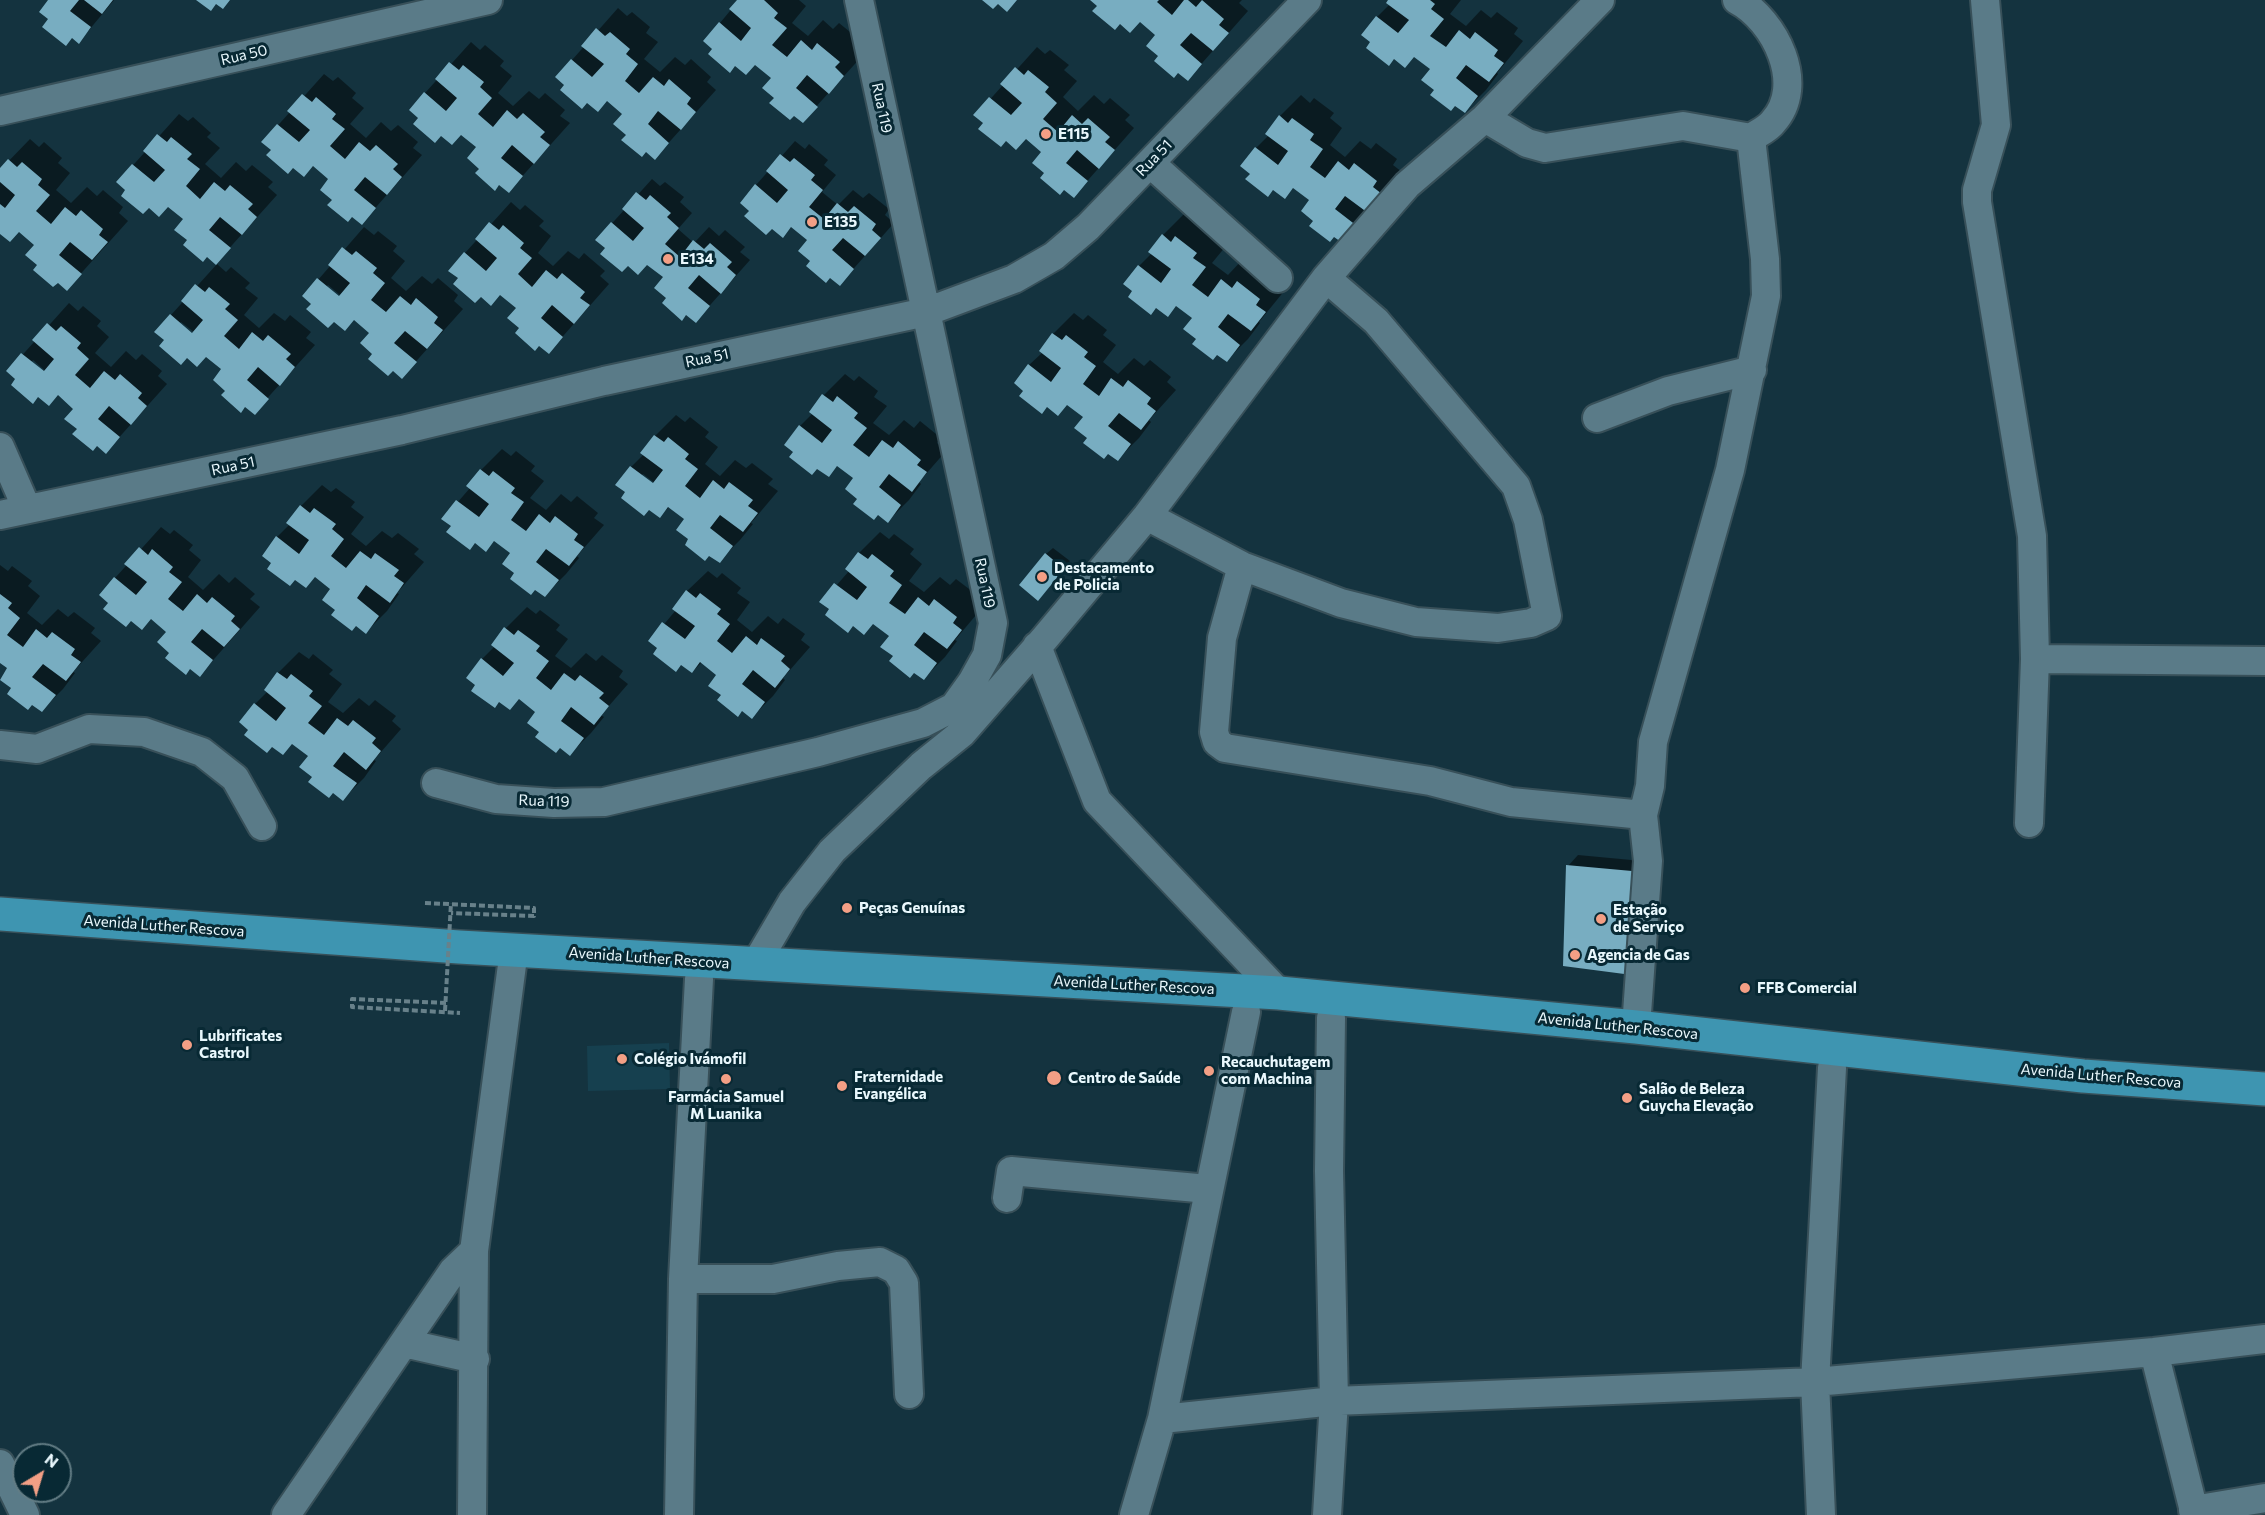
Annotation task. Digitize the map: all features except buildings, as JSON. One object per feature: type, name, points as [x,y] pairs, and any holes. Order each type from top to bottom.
[{"type":"main road","name":"Avenida Luther Rescova","points":[[0,914],[755,965],[1279,993],[1636,1027],[2083,1076],[2265,1089]]},
{"type":"main road","name":"Avenida Luther Rescova","points":[[0,937],[512,965],[699,979],[1331,1017],[1832,1068],[2002,1088],[2265,1108]]},
{"type":"street","name":"Rua 50","points":[[0,111],[488,0]]},
{"type":"street","name":"Rua 119","points":[[436,783],[496,799],[554,803],[604,802],[923,723],[954,707],[972,682],[987,655],[993,623],[859,0]]},
{"type":"street","name":"Rua 51","points":[[13,512],[402,430],[603,381],[926,312],[1014,279],[1054,256],[1088,227],[1307,0]]},
{"type":"street","points":[[755,965],[792,902],[832,851],[921,766],[962,733],[1147,516],[1326,278],[1407,185],[1485,118],[1600,0]]},
{"type":"street","points":[[1985,0],[1996,126],[1977,190],[1977,202],[2032,536],[2035,659],[2029,823]]},
{"type":"street","points":[[1485,118],[1527,143],[1545,148],[1683,126],[1751,138],[1773,122],[1784,103],[1786,80],[1785,59],[1772,33],[1747,1]]},
{"type":"street","points":[[1636,1027],[1648,861],[1643,815],[1650,786],[1653,742],[1730,470],[1766,296],[1765,258],[1751,138]]},
{"type":"street","points":[[1149,163],[1278,278]]},
{"type":"street","points":[[1147,516],[1242,566],[1341,603],[1416,622],[1498,628],[1530,623],[1547,616],[1535,549],[1516,486],[1376,321],[1326,278]]},
{"type":"street","points":[[1597,418],[1668,391],[1752,370]]},
{"type":"street","points":[[0,447],[13,512]]},
{"type":"street","points":[[1242,566],[1222,638],[1214,732],[1217,742],[1225,748],[1430,781],[1511,802],[1643,815]]},
{"type":"street","points":[[1037,646],[1097,801],[1279,993]]},
{"type":"street","points":[[2035,659],[2265,661]]},
{"type":"street","points":[[0,745],[37,748],[89,729],[144,732],[202,752],[235,778],[262,826]]},
{"type":"street","points":[[472,1515],[475,1359],[474,1251],[512,965]]},
{"type":"street","points":[[679,1515],[682,1280],[699,979]]},
{"type":"street","points":[[1127,1512],[1162,1419],[1246,1012]]},
{"type":"street","points":[[1327,1515],[1334,1401],[1329,1171],[1331,1017]]},
{"type":"street","points":[[1821,1515],[1815,1382],[1832,1068]]},
{"type":"street","points":[[1007,1198],[1011,1171],[1208,1189]]},
{"type":"street","points":[[286,1515],[453,1270],[474,1251]]},
{"type":"street","points":[[682,1280],[773,1279],[838,1266],[880,1262],[896,1270],[904,1283],[909,1394]]},
{"type":"street","points":[[1162,1419],[1334,1401],[1815,1382],[2154,1352],[2265,1339]]},
{"type":"street","points":[[404,1343],[475,1359]]},
{"type":"street","points":[[2154,1352],[2194,1512],[2265,1498]]},
{"type":"street","points":[[0,1464],[25,1515]]},
{"type":"path","points":[[425,903],[534,908],[534,916],[451,913]]},
{"type":"path","points":[[445,1011],[452,903]]},
{"type":"path","points":[[446,1003],[352,999],[352,1007],[460,1013]]},
{"type":"shaded area","points":[[669,1043],[670,1089],[588,1091],[587,1046]]},
{"type":"place","name":"E115","points":[[1046,134]]},
{"type":"place","name":"E135","points":[[812,222]]},
{"type":"place","name":"E134","points":[[668,259]]},
{"type":"place","name":"Destacamento de Policia","points":[[1042,577]]},
{"type":"place","name":"Peças Genuínas","points":[[847,908]]},
{"type":"place","name":"Estação de Serviço","points":[[1601,919]]},
{"type":"place","name":"Agencia de Gas","points":[[1575,955]]},
{"type":"place","name":"FFB Comercial","points":[[1745,988]]},
{"type":"place","name":"Lubrificates Castrol","points":[[187,1045]]},
{"type":"place","name":"Colégio Ivámofil","points":[[622,1059]]},
{"type":"place","name":"Recauchutagem com Machina","points":[[1209,1071]]},
{"type":"place","name":"Centro de Saúde","points":[[1054,1078]]},
{"type":"place","name":"Farmácia Samuel M Luanika","points":[[726,1079]]},
{"type":"place","name":"Fraternidade Evangélica","points":[[842,1086]]},
{"type":"place","name":"Salão de Beleza Guycha Elevação","points":[[1627,1098]]}]
